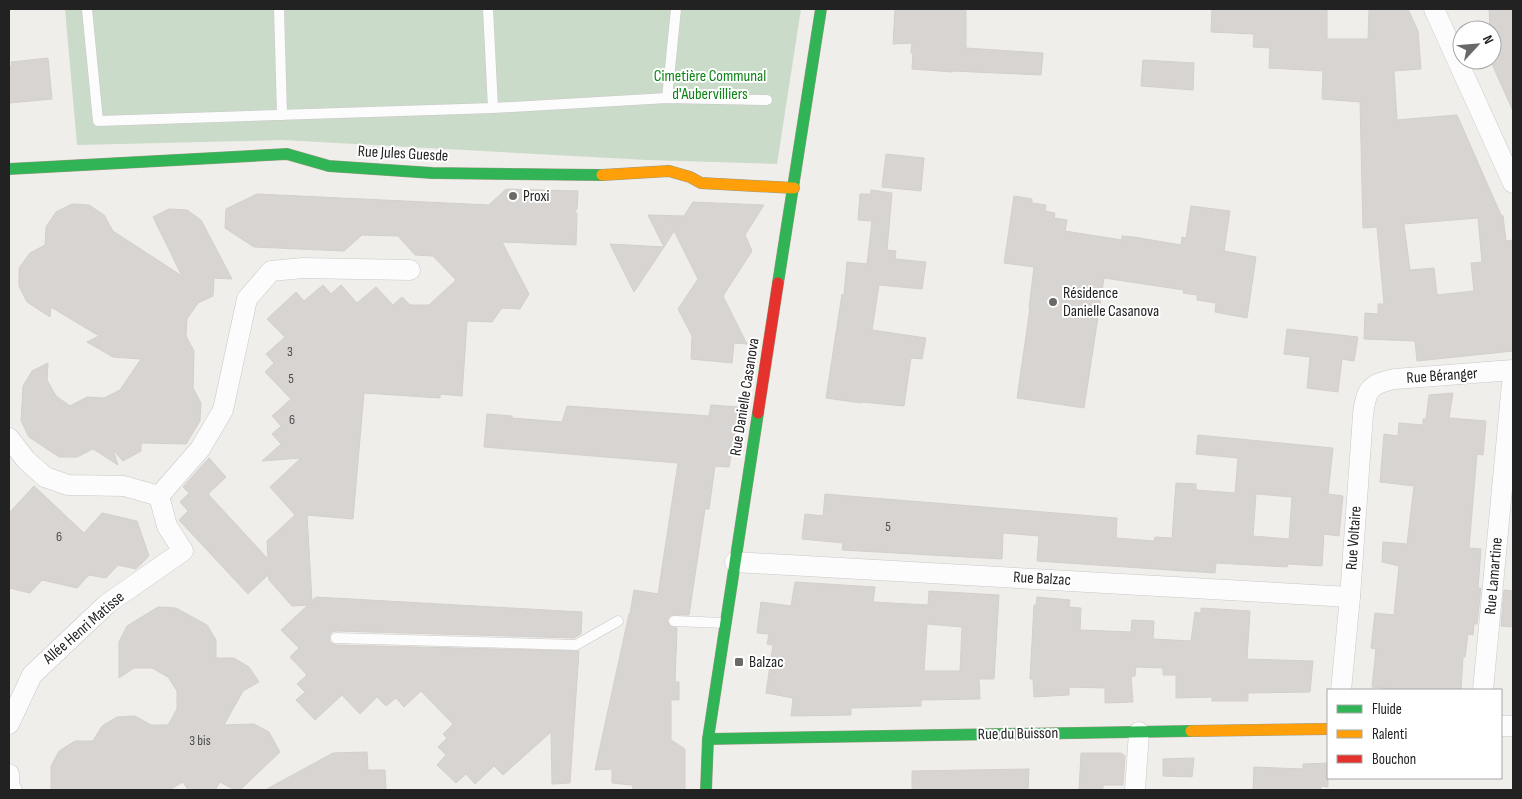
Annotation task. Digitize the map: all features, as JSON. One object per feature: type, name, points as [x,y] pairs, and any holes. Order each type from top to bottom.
[{"type":"street","name":"Rue Danielle Casanova","points":[[706,790],[708,739],[725,623],[821,9]]},
{"type":"street","points":[[1434,9],[1513,183]]},
{"type":"street","name":"Rue Jules Guesde","points":[[9,169],[287,154],[329,166],[432,173],[613,176],[662,171],[690,177],[700,183],[794,188]]},
{"type":"street","points":[[9,438],[26,460],[45,477],[68,485],[124,486],[159,496],[200,449],[223,410],[247,299],[270,271],[303,268],[410,270]]},
{"type":"street","name":"Rue Béranger","points":[[1371,387],[1383,381],[1395,379],[1513,372]]},
{"type":"street","name":"Rue Lamartine","points":[[1483,689],[1513,372]]},
{"type":"street","name":"Rue Voltaire","points":[[1341,689],[1363,415],[1365,399],[1371,387]]},
{"type":"street","name":"Allée Henri Matisse","points":[[9,724],[32,675],[108,604],[183,552],[167,526],[159,496]]},
{"type":"street","name":"Rue Balzac","points":[[735,562],[1350,596]]},
{"type":"street","name":"Rue du Buisson","points":[[708,739],[1327,729]]},
{"type":"street","points":[[1135,790],[1139,732]]},
{"type":"street","points":[[9,774],[9,787],[12,790]]},
{"type":"lane","points":[[87,9],[98,121],[493,108],[667,98],[767,100]]},
{"type":"lane","points":[[280,9],[282,115]]},
{"type":"lane","points":[[488,9],[493,108]]},
{"type":"lane","points":[[667,98],[676,9]]},
{"type":"lane","points":[[336,638],[576,645],[618,621]]},
{"type":"lane","points":[[674,621],[725,623]]},
{"type":"green space","name":"Cimetière Communal d'Aubervilliers","points":[[65,9],[801,9],[777,164],[647,160],[282,140],[77,145]]},
{"type":"building","points":[[895,9],[966,9],[966,48],[1043,53],[1041,75],[912,69],[912,43],[893,44]]},
{"type":"building","points":[[1212,9],[1327,9],[1327,39],[1368,39],[1369,9],[1408,9],[1418,31],[1421,69],[1394,71],[1397,120],[1457,115],[1503,216],[1506,241],[1513,240],[1513,351],[1417,361],[1415,341],[1364,339],[1365,313],[1378,314],[1378,304],[1384,304],[1377,227],[1363,228],[1360,102],[1322,99],[1323,71],[1269,68],[1270,48],[1253,47],[1254,34],[1211,32]],"holes":[[[1478,218],[1482,262],[1471,263],[1474,291],[1437,295],[1434,268],[1410,270],[1404,224]]]},
{"type":"building","points":[[1489,9],[1513,9],[1513,111],[1495,70],[1502,70],[1502,20],[1490,20]]},
{"type":"building","points":[[48,58],[52,99],[9,103],[9,66],[12,66],[11,62]]},
{"type":"building","points":[[1143,60],[1194,63],[1193,90],[1141,86]]},
{"type":"building","points":[[886,154],[924,158],[921,191],[882,187]]},
{"type":"building","points":[[506,189],[578,191],[577,209],[574,213],[577,213],[576,245],[502,242],[529,294],[520,309],[502,308],[492,322],[467,321],[462,396],[440,394],[440,398],[364,393],[353,519],[307,515],[312,601],[316,597],[582,612],[581,634],[574,638],[336,631],[332,632],[329,637],[330,642],[336,645],[579,651],[570,783],[552,784],[551,732],[503,775],[494,766],[475,784],[466,774],[456,783],[437,765],[446,755],[438,747],[447,738],[443,734],[453,724],[421,691],[404,707],[396,698],[386,706],[377,697],[360,714],[342,695],[315,720],[296,700],[305,692],[297,684],[307,675],[290,657],[299,648],[281,630],[308,605],[292,606],[269,580],[268,575],[248,594],[179,520],[188,511],[180,502],[189,493],[183,487],[209,458],[226,477],[208,494],[268,559],[267,541],[295,515],[270,487],[301,458],[262,461],[281,444],[272,434],[281,426],[272,416],[291,399],[265,372],[274,363],[266,354],[285,337],[267,319],[296,292],[304,301],[323,285],[331,294],[341,285],[357,303],[376,287],[393,305],[402,297],[410,305],[429,305],[456,280],[433,256],[415,255],[398,236],[362,235],[344,251],[254,247],[225,228],[226,209],[257,194],[489,205]]},
{"type":"building","points":[[871,190],[892,193],[887,250],[896,251],[895,259],[926,262],[922,289],[879,285],[872,330],[926,338],[922,359],[911,358],[904,406],[826,398],[842,294],[844,295],[847,262],[867,264],[872,221],[858,220],[860,194],[871,194]]},
{"type":"building","name":"Résidence Danielle Casanova","points":[[1014,196],[1032,199],[1032,203],[1046,205],[1045,211],[1055,213],[1054,218],[1067,220],[1065,231],[1122,240],[1122,236],[1134,237],[1181,245],[1182,237],[1186,238],[1191,206],[1230,211],[1224,251],[1256,257],[1247,318],[1215,312],[1216,303],[1197,300],[1197,295],[1183,293],[1184,290],[1104,278],[1084,408],[1017,398],[1034,267],[1004,263]]},
{"type":"building","points":[[693,202],[764,205],[745,235],[752,251],[723,296],[747,344],[734,343],[732,363],[691,359],[692,336],[678,309],[698,279],[674,231],[664,247],[648,215],[684,216]]},
{"type":"building","points":[[72,204],[89,205],[104,215],[113,231],[182,276],[153,217],[169,209],[187,210],[201,220],[232,279],[214,278],[213,296],[198,303],[187,319],[186,336],[194,351],[193,388],[201,403],[200,421],[186,444],[141,443],[141,451],[123,461],[113,450],[118,465],[93,449],[77,457],[59,457],[29,437],[21,421],[23,386],[32,371],[48,363],[47,380],[56,396],[70,406],[87,397],[104,398],[120,390],[141,359],[113,357],[87,342],[99,336],[51,307],[50,317],[27,302],[19,286],[19,268],[30,253],[45,245],[46,227],[56,212]]},
{"type":"building","points":[[610,244],[664,247],[634,292]]},
{"type":"building","points":[[1287,329],[1358,337],[1354,361],[1342,359],[1338,392],[1307,388],[1310,357],[1284,354]]},
{"type":"building","points":[[1453,393],[1449,418],[1486,421],[1483,455],[1477,454],[1469,548],[1481,549],[1478,588],[1481,588],[1477,624],[1474,624],[1473,635],[1468,634],[1465,657],[1463,657],[1461,689],[1393,689],[1372,687],[1376,649],[1371,648],[1375,613],[1394,615],[1399,566],[1382,562],[1383,542],[1407,544],[1414,486],[1380,482],[1384,434],[1398,436],[1399,423],[1423,425],[1423,419],[1426,419],[1429,395]]},
{"type":"building","points":[[711,405],[739,407],[729,467],[715,466],[709,509],[705,509],[689,615],[671,615],[667,620],[670,626],[677,628],[675,682],[679,682],[679,700],[671,700],[671,740],[685,749],[685,790],[633,790],[632,785],[612,783],[612,769],[595,770],[634,590],[658,594],[678,463],[484,447],[487,414],[562,422],[567,406],[709,416]]},
{"type":"building","points":[[1198,435],[1333,448],[1328,494],[1343,496],[1339,536],[1324,534],[1322,566],[1288,564],[1287,567],[1216,563],[1215,573],[1037,561],[1039,536],[1003,533],[1002,559],[842,550],[843,543],[802,539],[805,514],[823,516],[825,494],[1117,518],[1116,538],[1154,541],[1155,537],[1172,538],[1176,483],[1196,484],[1196,490],[1235,493],[1238,458],[1196,454]],"holes":[[[1256,494],[1292,497],[1289,539],[1253,536]]]},
{"type":"building","points":[[34,486],[84,533],[102,513],[137,521],[149,556],[136,569],[118,565],[106,578],[89,575],[77,588],[42,580],[30,593],[9,588],[9,513]]},
{"type":"building","points":[[795,582],[875,587],[873,602],[928,605],[929,591],[999,595],[994,679],[979,679],[980,699],[921,700],[921,706],[851,708],[851,715],[791,716],[793,698],[766,693],[773,645],[767,644],[769,634],[757,633],[761,602],[791,606]],"holes":[[[927,624],[962,627],[960,671],[924,671]]]},
{"type":"building","points":[[1504,590],[1513,591],[1513,627],[1501,626]]},
{"type":"building","points":[[1037,597],[1070,600],[1069,607],[1081,608],[1080,630],[1131,632],[1132,620],[1154,621],[1153,639],[1191,641],[1195,612],[1201,613],[1201,608],[1250,611],[1247,659],[1313,661],[1310,692],[1248,693],[1248,701],[1212,701],[1212,697],[1176,698],[1176,675],[1163,675],[1163,668],[1136,667],[1135,676],[1131,676],[1133,702],[1105,703],[1105,688],[1069,687],[1069,695],[1034,697],[1033,679],[1030,679],[1034,605],[1036,605]]},
{"type":"building","points":[[158,607],[176,608],[207,625],[216,640],[216,658],[234,658],[249,667],[259,682],[243,691],[224,725],[254,724],[269,732],[280,752],[240,790],[235,790],[220,782],[215,790],[188,790],[183,782],[169,790],[51,790],[51,766],[59,751],[75,741],[93,741],[102,726],[117,717],[135,716],[151,725],[168,725],[177,709],[177,691],[168,677],[152,668],[134,668],[119,678],[119,642],[127,626]]},
{"type":"building","points":[[367,752],[368,770],[385,770],[386,790],[265,790],[333,753]]},
{"type":"building","points":[[1081,753],[1121,753],[1125,756],[1123,785],[1103,785],[1103,790],[1079,790]]},
{"type":"building","points":[[1194,758],[1192,777],[1163,776],[1163,759]]},
{"type":"building","points":[[1327,763],[1328,787],[1321,786],[1321,790],[1253,790],[1254,767],[1303,769],[1303,764]]},
{"type":"building","points":[[1029,769],[1028,790],[912,790],[912,771]]},
{"type":"traffic: fast","points":[[778,283],[821,9]]},
{"type":"traffic: fast","points":[[9,169],[287,154],[329,166],[432,173],[602,175]]},
{"type":"traffic: fast","points":[[706,790],[708,739],[758,413]]},
{"type":"traffic: fast","points":[[708,739],[1191,731]]},
{"type":"traffic: slow","points":[[602,175],[669,171],[690,177],[701,183],[794,188]]},
{"type":"traffic: slow","points":[[1191,731],[1327,729]]},
{"type":"traffic: jam","points":[[758,413],[778,283]]},
{"type":"place","name":"Proxi","points":[[513,196]]},
{"type":"place","name":"Résidence Danielle Casanova","points":[[1053,302]]},
{"type":"place","name":"Balzac","points":[[739,662]]}]
